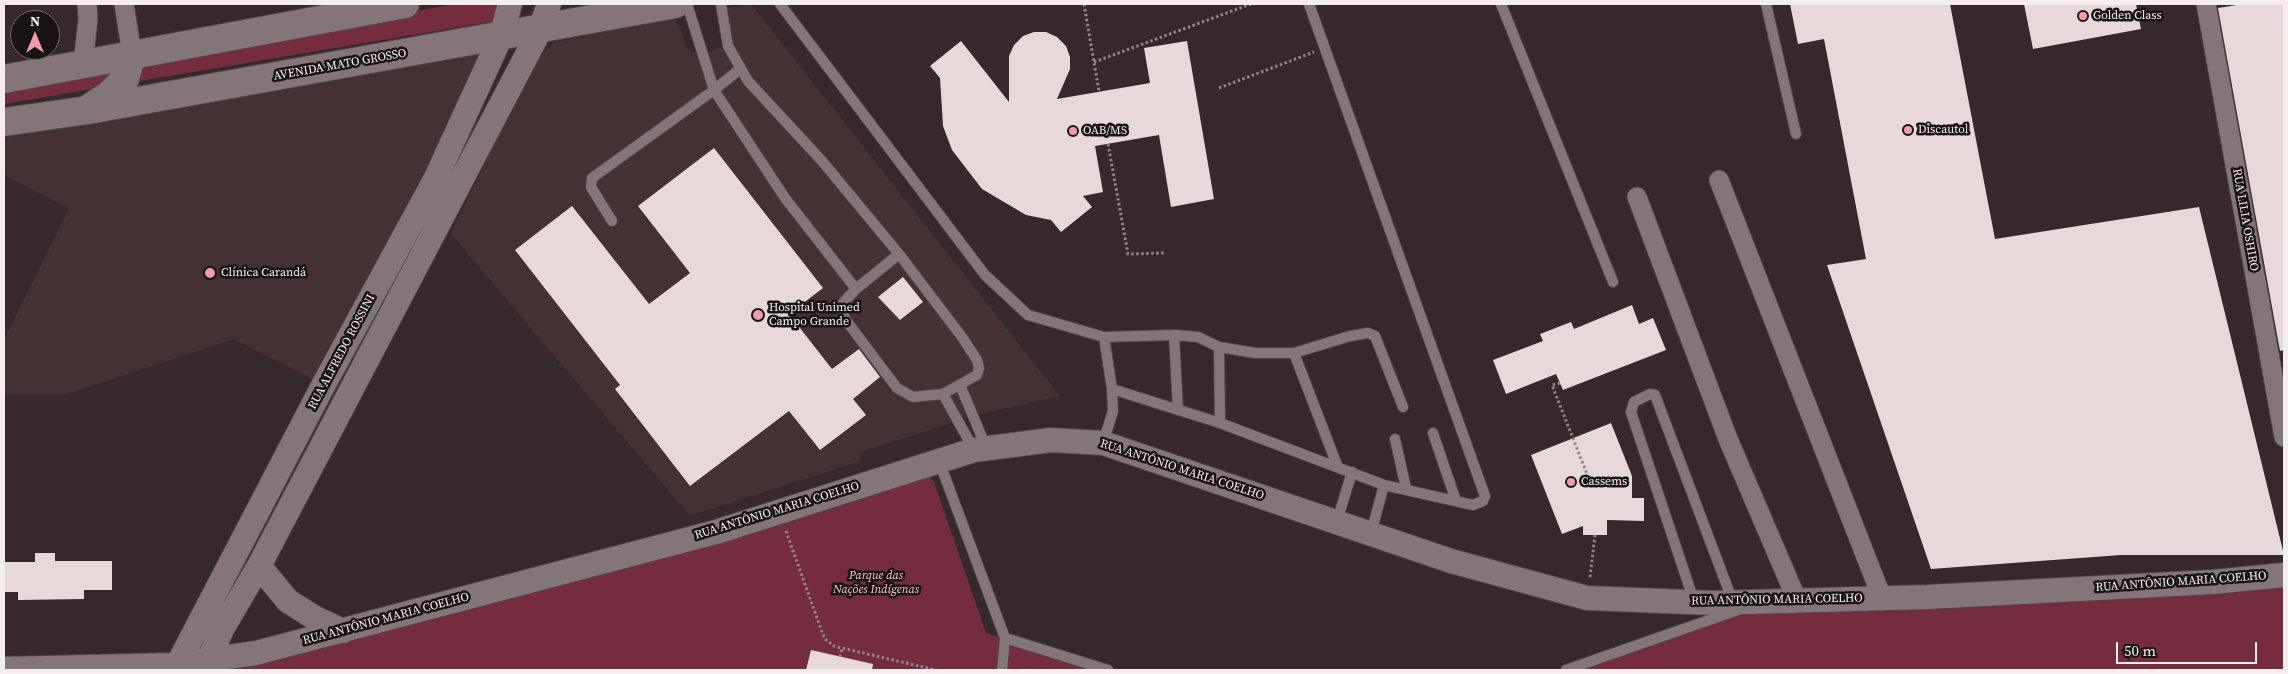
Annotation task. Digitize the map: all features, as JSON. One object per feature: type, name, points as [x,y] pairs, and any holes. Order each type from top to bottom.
[{"type":"main road","points":[[4,79],[405,4]]},
{"type":"main road","name":"AVENIDA MATO GROSSO","points":[[4,122],[88,110],[540,30],[675,4]]},
{"type":"main road","points":[[88,110],[109,95],[125,79],[132,54]]},
{"type":"street","points":[[83,64],[88,20],[87,4]]},
{"type":"street","points":[[124,4],[132,54]]},
{"type":"street","name":"RUA ALFREDO ROSSINI","points":[[178,664],[282,463],[436,178],[502,36],[510,4]]},
{"type":"street","points":[[209,659],[222,629],[259,566],[540,30],[550,4]]},
{"type":"street","name":"RUA LILIA OSHIRO","points":[[2206,4],[2284,437]]},
{"type":"street","points":[[1719,180],[1882,598]]},
{"type":"street","points":[[1637,197],[1728,439],[1797,600]]},
{"type":"street","name":"RUA ANTÔNIO MARIA COELHO","points":[[4,669],[127,668],[178,664],[256,653],[706,534],[980,448],[1051,440],[1103,443],[1451,561],[1587,598],[1733,602],[1882,598],[2213,582],[2284,575]]},
{"type":"street","points":[[259,566],[288,601],[315,618],[343,631]]},
{"type":"lane","points":[[687,4],[714,90],[785,198],[856,289]]},
{"type":"lane","points":[[720,4],[728,46],[740,69],[772,108],[822,161],[899,254],[962,337],[977,360],[979,368],[976,375],[943,394],[913,397],[897,388],[846,319],[842,309],[843,302],[856,289],[899,254]]},
{"type":"lane","points":[[780,4],[985,275],[1028,315],[1104,337],[1174,335],[1198,337],[1219,347],[1256,353],[1294,353],[1350,336],[1368,333],[1375,336],[1403,407]]},
{"type":"lane","points":[[1112,388],[1220,423],[1384,485],[1406,488],[1473,505],[1480,504],[1485,496],[1309,4]]},
{"type":"lane","points":[[1501,4],[1613,282]]},
{"type":"lane","points":[[1766,4],[1796,134]]},
{"type":"lane","points":[[612,221],[591,187],[592,178],[740,69]]},
{"type":"lane","points":[[1174,335],[1178,410]]},
{"type":"lane","points":[[1103,443],[1113,412],[1112,388],[1104,337]]},
{"type":"lane","points":[[1219,347],[1220,423]]},
{"type":"lane","points":[[1294,353],[1336,466]]},
{"type":"lane","points":[[960,385],[980,448]]},
{"type":"lane","points":[[943,394],[980,448]]},
{"type":"lane","points":[[1694,601],[1631,412],[1634,402],[1650,394],[1655,395],[1733,602]]},
{"type":"lane","points":[[1433,433],[1456,501]]},
{"type":"lane","points":[[1395,439],[1406,488]]},
{"type":"lane","points":[[939,460],[1006,638],[1002,670]]},
{"type":"lane","points":[[1337,521],[1352,472]]},
{"type":"lane","points":[[1371,533],[1384,485]]},
{"type":"lane","points":[[1569,670],[1762,601]]},
{"type":"lane","points":[[1006,638],[1108,670]]},
{"type":"path","points":[[1084,4],[1099,91]]},
{"type":"path","points":[[1094,62],[1251,4]]},
{"type":"path","points":[[1219,88],[1326,48]]},
{"type":"path","points":[[1108,144],[1128,254],[1165,253]]},
{"type":"path","points":[[1560,383],[1552,385],[1587,474]]},
{"type":"path","points":[[779,511],[826,640],[834,646],[936,670]]},
{"type":"path","points":[[1587,598],[1595,535]]},
{"type":"path","points":[[840,657],[842,648]]},
{"type":"shaded area","name":"Hospital Unimed Campo Grande","points":[[751,4],[1060,396],[973,416],[860,452],[860,461],[690,516],[451,234],[533,64],[555,42],[675,18],[689,52],[703,53],[733,44],[728,8]]},
{"type":"shaded area","name":"Clínica Carandá","points":[[491,45],[330,388],[233,339],[64,395],[4,395],[4,339],[69,208],[4,175],[4,131]]},
{"type":"green space","points":[[456,4],[504,4],[501,20],[4,104],[4,85]]},
{"type":"green space","name":"Parque das Nações Indígenas","points":[[926,476],[930,477],[934,482],[986,633],[1104,670],[216,670]]},
{"type":"green space","points":[[2284,585],[2284,670],[1577,670],[1747,613]]},
{"type":"building","points":[[1790,4],[1950,4],[1995,239],[2199,207],[2284,555],[2121,555],[1931,569],[1827,265],[1866,259],[1824,39],[1798,44]]},
{"type":"building","name":"Golden Class","points":[[2024,4],[2136,4],[2141,29],[2033,49]]},
{"type":"building","points":[[2243,4],[2284,4],[2284,350],[2280,351],[2218,8]]},
{"type":"building","name":"OAB/MS","points":[[1034,32],[1046,32],[1057,37],[1066,46],[1070,57],[1070,69],[1057,99],[1150,83],[1144,48],[1187,41],[1214,199],[1171,207],[1159,135],[1095,146],[1103,192],[1083,196],[1092,207],[1061,232],[1051,220],[1026,215],[982,189],[952,150],[943,126],[940,78],[930,66],[961,41],[1009,102],[1009,56],[1014,45],[1023,36]]},
{"type":"building","points":[[714,148],[823,288],[789,314],[832,369],[859,349],[880,377],[853,399],[866,415],[820,450],[789,411],[690,486],[615,389],[620,385],[515,250],[572,206],[649,304],[690,273],[638,206]]},
{"type":"building","points":[[903,277],[923,302],[900,320],[878,297]]},
{"type":"building","points":[[1632,305],[1639,324],[1653,318],[1666,350],[1563,390],[1556,374],[1506,394],[1493,360],[1543,341],[1540,334],[1571,322],[1574,329]]},
{"type":"building","name":"Cassems","points":[[1611,423],[1632,476],[1632,498],[1644,498],[1644,521],[1607,520],[1607,535],[1583,535],[1583,526],[1562,534],[1531,455]]},
{"type":"building","points":[[35,553],[55,553],[55,561],[112,561],[112,590],[84,590],[84,599],[18,600],[18,592],[4,592],[4,562],[35,562]]},
{"type":"building","points":[[811,650],[873,664],[872,670],[806,670]]},
{"type":"place","name":"Golden Class","points":[[2083,16]]},
{"type":"place","name":"Discautol","points":[[1908,130]]},
{"type":"place","name":"OAB/MS","points":[[1073,131]]},
{"type":"place","name":"Clínica Carandá","points":[[210,273]]},
{"type":"place","name":"Hospital Unimed Campo Grande","points":[[758,315]]},
{"type":"place","name":"Cassems","points":[[1571,482]]}]
